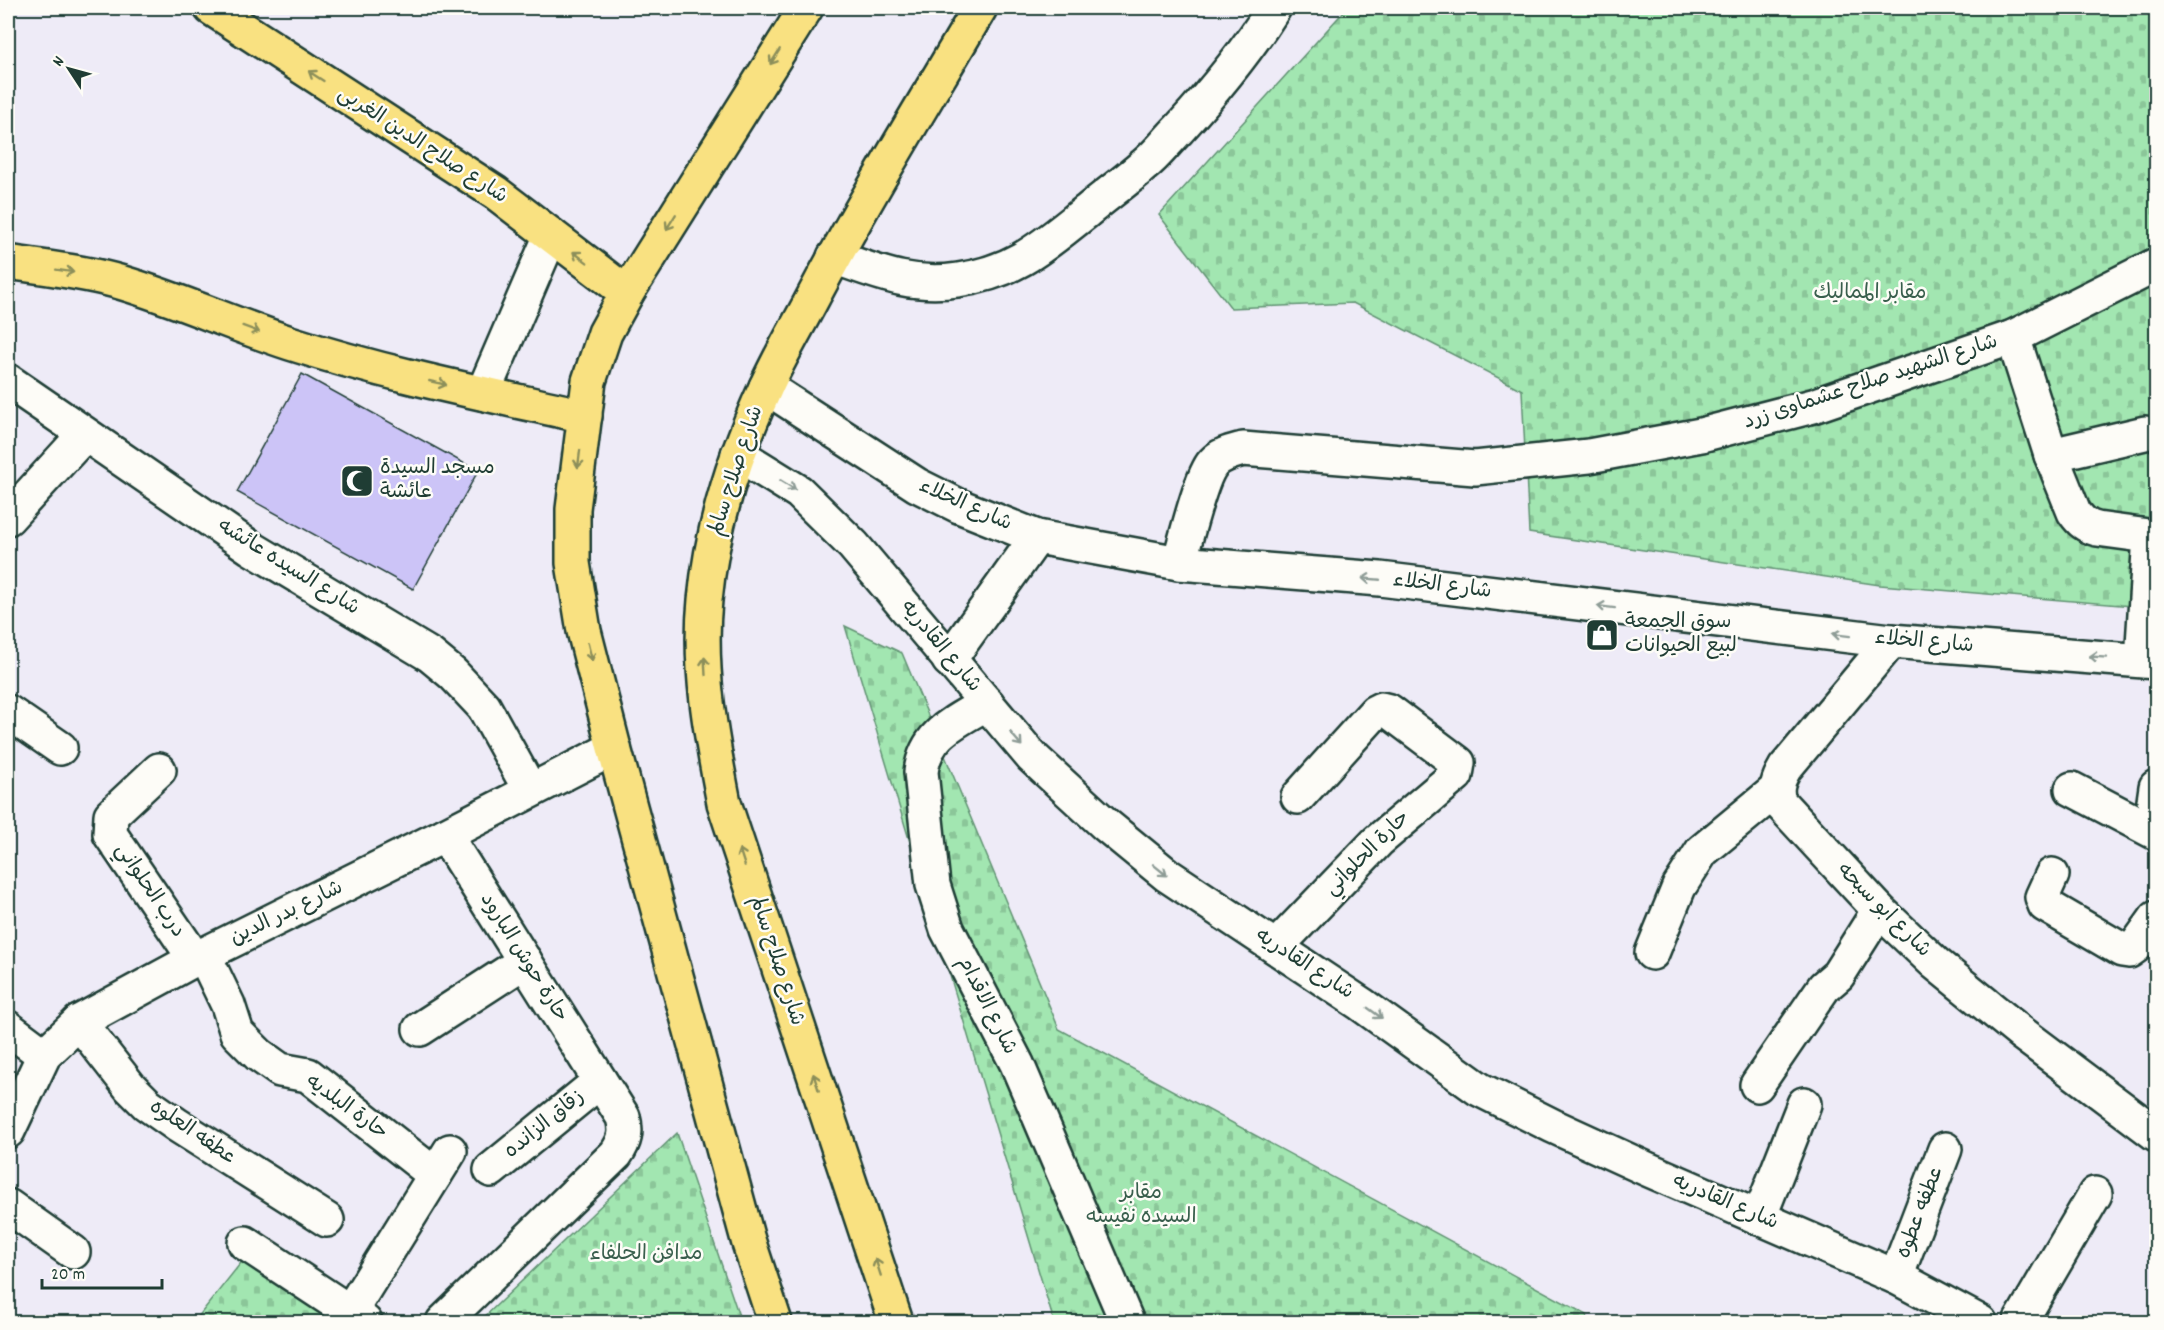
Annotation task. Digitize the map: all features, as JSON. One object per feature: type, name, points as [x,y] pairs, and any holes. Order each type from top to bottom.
[{"type":"main road","name":"شارع صلاح الدين الغربى","points":[[211,8],[496,193],[627,293]]},
{"type":"main road","points":[[775,1323],[748,1240],[614,748],[585,631],[573,563],[573,509],[589,381],[605,333],[627,293],[806,8]]},
{"type":"main road","name":"شارع صلاح سالم","points":[[896,1323],[724,803],[709,727],[704,661],[705,601],[717,521],[738,454],[766,387],[834,257],[980,8]]},
{"type":"main road","points":[[8,262],[120,282],[290,343],[386,370],[585,416]]},
{"type":"street","points":[[834,257],[902,280],[933,282],[978,276],[1000,270],[1023,259],[1044,246],[1146,164],[1206,100],[1274,8]]},
{"type":"street","points":[[483,393],[551,235]]},
{"type":"street","name":"شارع الشهيد صلاح عشماوى زرد","points":[[1179,562],[1204,479],[1212,464],[1226,453],[1243,449],[1475,468],[1589,456],[1701,435],[1813,406],[2013,337],[2157,265]]},
{"type":"street","points":[[2013,337],[2051,455],[2074,512],[2088,526],[2097,529],[2153,536],[2149,661]]},
{"type":"street","name":"شارع السيده عائشه","points":[[8,381],[251,548],[430,655],[453,674],[484,707],[530,790]]},
{"type":"street","name":"شارع الخلاء","points":[[766,387],[917,486],[959,506],[1037,537],[1179,562],[1380,579],[1891,641],[2149,661]]},
{"type":"street","points":[[2051,455],[2145,433]]},
{"type":"street","points":[[8,518],[84,435]]},
{"type":"street","name":"شارع القادريه","points":[[738,454],[799,492],[853,545],[1032,757],[1106,825],[1167,875],[1361,1004],[1479,1089],[1574,1136],[1896,1277],[1980,1323]]},
{"type":"street","points":[[949,660],[1037,537]]},
{"type":"street","points":[[1652,953],[1679,886],[1702,851],[1776,790],[1785,768],[1891,641]]},
{"type":"street","name":"شارع الاقدام","points":[[987,703],[934,738],[923,760],[921,772],[933,885],[947,929],[1017,1064],[1127,1323]]},
{"type":"street","name":"حارة الحلواني","points":[[1276,947],[1396,824],[1456,775],[1458,763],[1389,711],[1381,709],[1375,712],[1298,797]]},
{"type":"street","points":[[8,712],[60,747]]},
{"type":"street","name":"شارع بدر الدين","points":[[8,1131],[15,1097],[44,1055],[79,1022],[200,957],[614,748]]},
{"type":"street","name":"درب الحلواني","points":[[159,770],[111,815],[110,834],[200,957]]},
{"type":"street","points":[[2157,787],[2154,801],[2157,806]]},
{"type":"street","points":[[2072,789],[2157,833]]},
{"type":"street","name":"شارع ابو سبحه","points":[[1776,790],[1779,802],[1879,910],[1935,963],[2157,1134]]},
{"type":"street","name":"حارة حوش البارود","points":[[443,1323],[622,1146],[626,1127],[623,1117],[445,835]]},
{"type":"street","points":[[2052,875],[2042,897],[2045,905],[2122,950],[2129,951],[2136,946],[2157,918]]},
{"type":"street","points":[[1757,1085],[1824,987],[1838,975],[1879,910]]},
{"type":"street","name":"حارة البلديه","points":[[200,957],[228,1005],[237,1033],[260,1055],[280,1070],[308,1075],[443,1163],[357,1317]]},
{"type":"street","points":[[420,1029],[525,961]]},
{"type":"street","name":"عطفه العلوه","points":[[79,1022],[130,1087],[147,1104],[327,1220]]},
{"type":"street","points":[[8,1028],[44,1055]]},
{"type":"street","name":"زقاق الزانده","points":[[491,1170],[600,1081]]},
{"type":"street","points":[[1759,1218],[1804,1104]]},
{"type":"street","name":"عطفه عطوه","points":[[1896,1277],[1945,1149]]},
{"type":"street","points":[[2020,1323],[2095,1194]]},
{"type":"street","points":[[8,1206],[73,1252]]},
{"type":"street","points":[[245,1244],[357,1317]]},
{"type":"green space","name":"مقابر المماليك","points":[[1347,8],[1390,8],[1399,13],[1446,12],[1448,8],[2156,8],[2156,608],[1880,585],[1529,533],[1522,390],[1353,303],[1231,308],[1159,215]]},
{"type":"green space","name":"مقابر السيده نفيسه","points":[[845,626],[902,653],[1059,1029],[1587,1315],[1588,1322],[1054,1322]]},
{"type":"green space","name":"مدافن الحلفاء","points":[[677,1133],[741,1322],[479,1322]]},
{"type":"green space","points":[[263,1235],[390,1322],[194,1322]]},
{"type":"building","name":"مسجد السيدة عائشة","points":[[302,374],[478,471],[413,589],[237,492]]},
{"type":"place","name":"مسجد السيدة عائشة","points":[[357,481]]},
{"type":"place","name":"سوق الجمعة لبيع الحيوانات","points":[[1602,635]]}]
